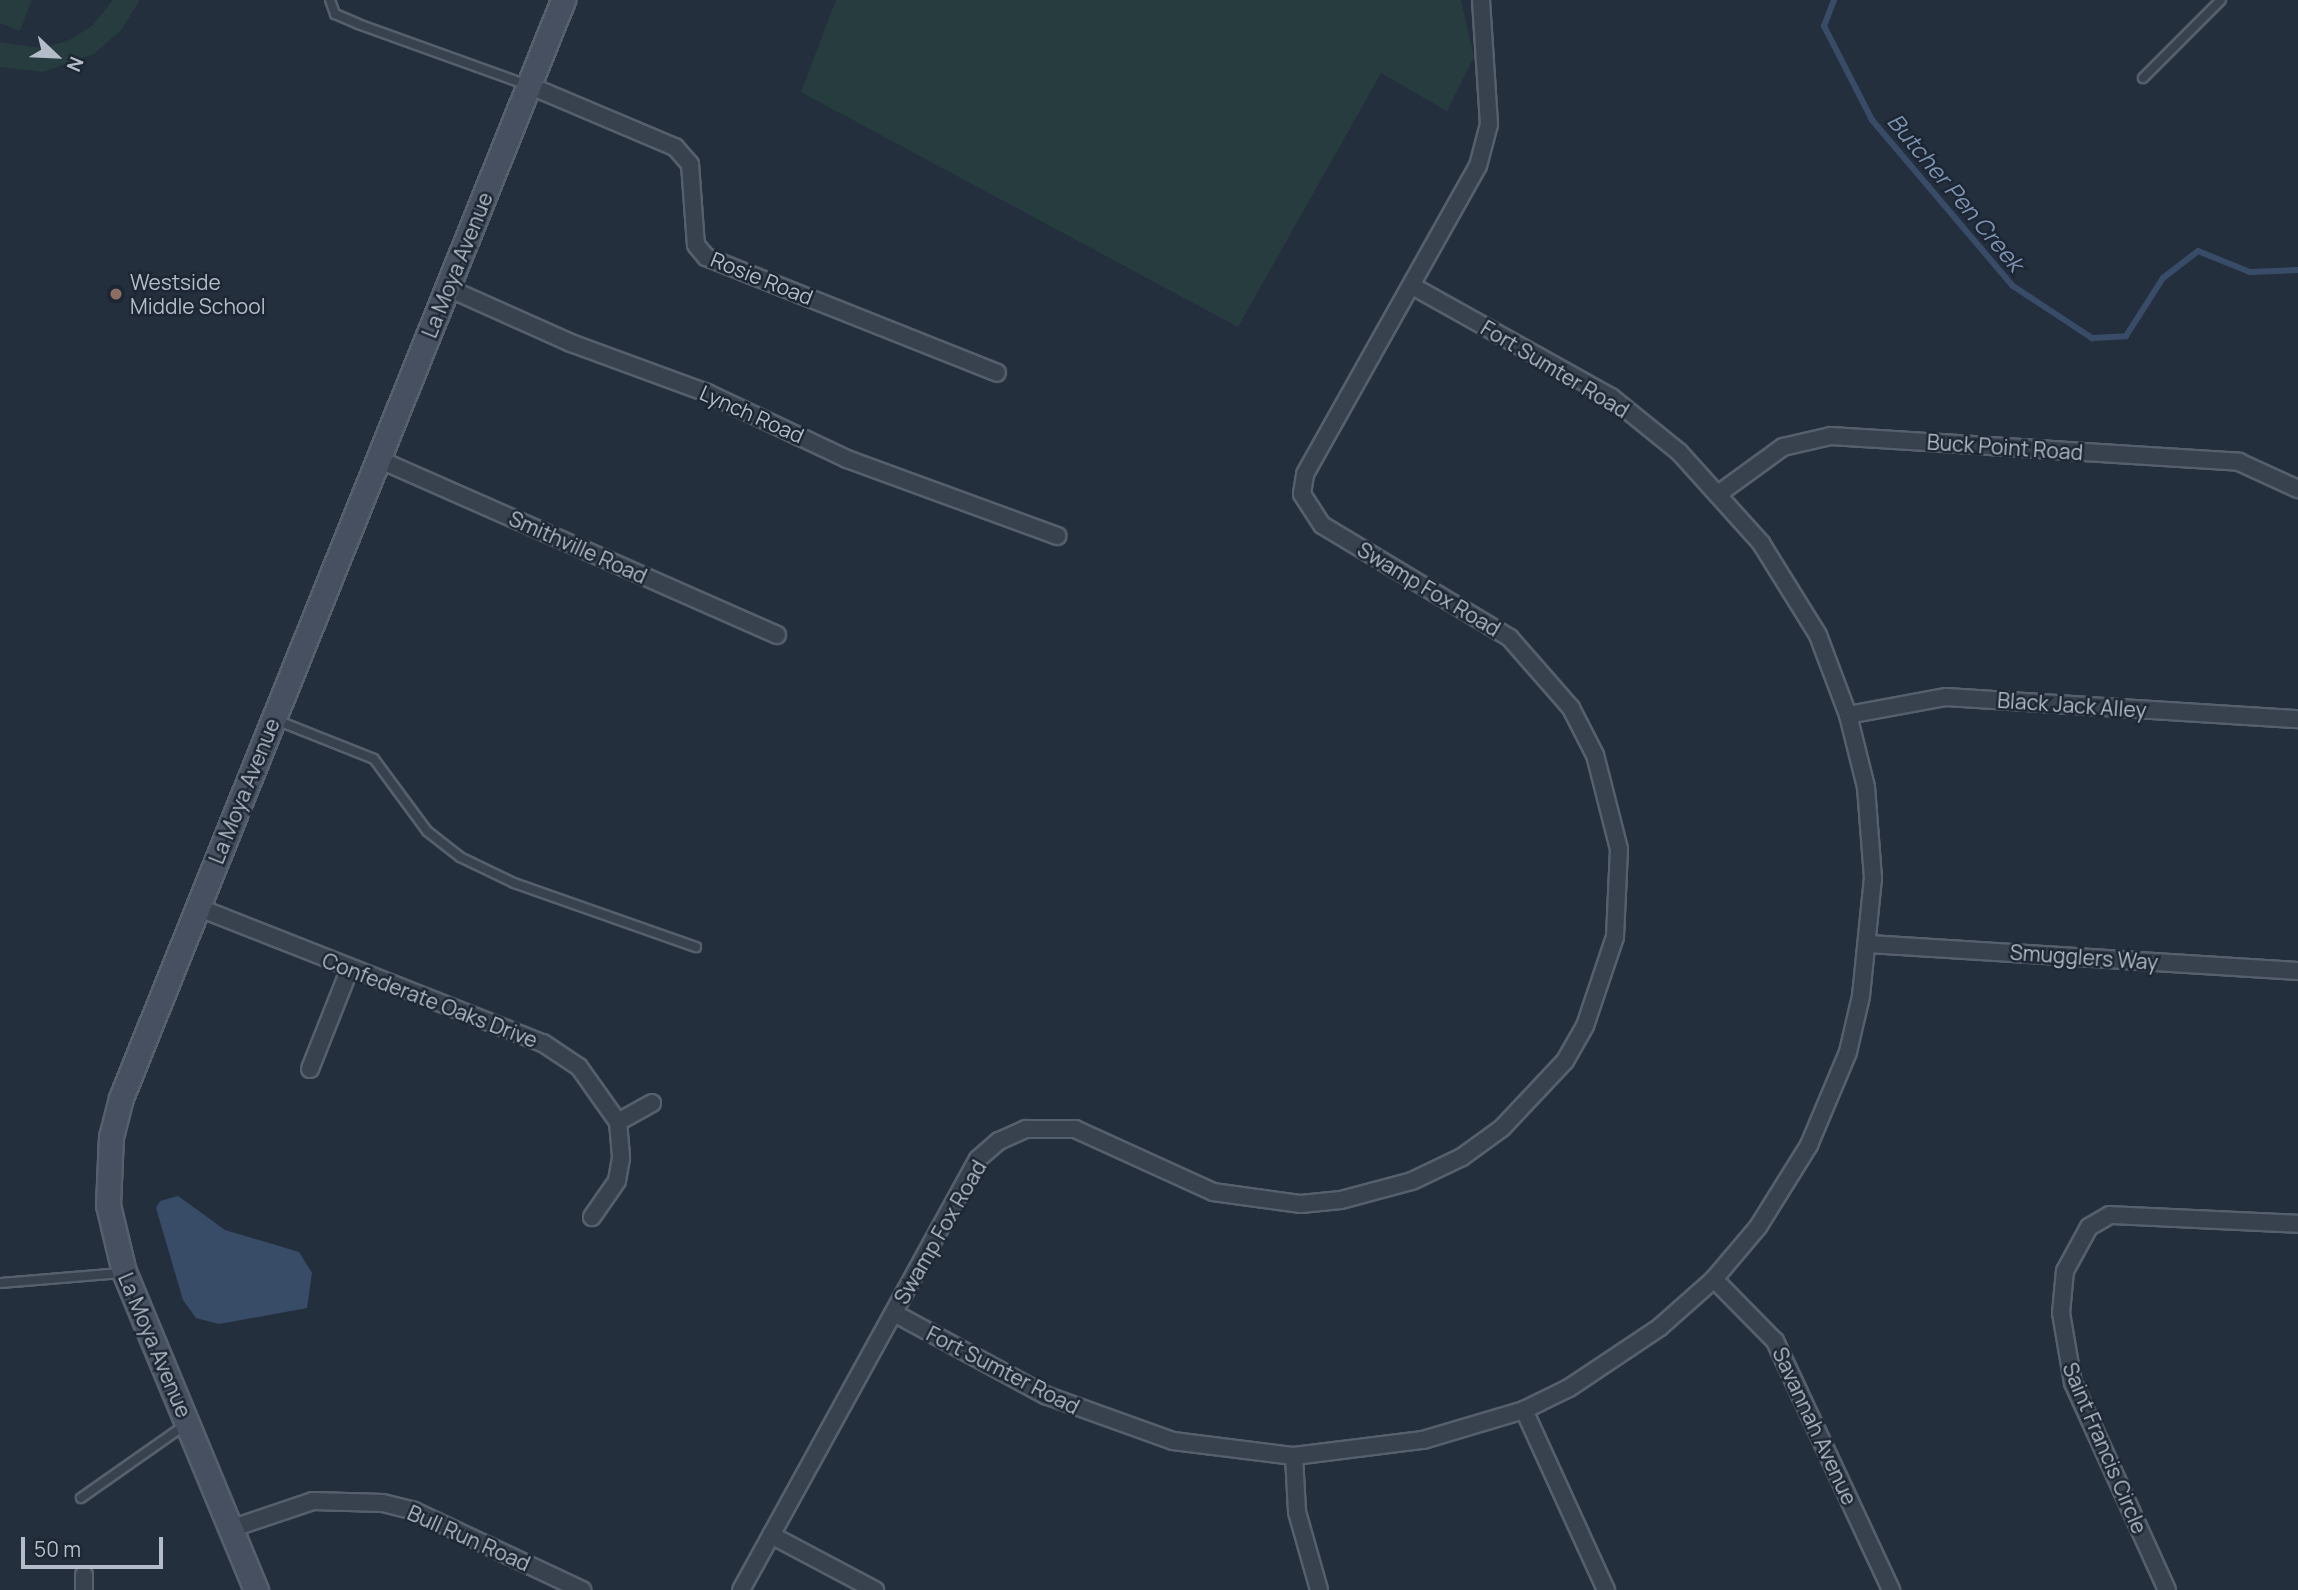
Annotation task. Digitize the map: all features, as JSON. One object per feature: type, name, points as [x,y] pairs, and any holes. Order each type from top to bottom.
[{"type":"street","name":"La Moya Avenue","points":[[256,1590],[124,1272],[108,1205],[111,1137],[197,907],[563,0]]},
{"type":"street","name":"Swamp Fox Road","points":[[741,1590],[978,1159],[1026,1129],[1075,1129],[1213,1192],[1301,1205],[1341,1200],[1412,1181],[1462,1157],[1502,1128],[1547,1080],[1586,1026],[1615,937],[1619,849],[1595,755],[1571,708],[1510,638],[1322,526],[1302,494],[1305,474],[1478,166],[1489,124],[1481,0]]},
{"type":"street","name":"Rosie Road","points":[[528,85],[675,148],[690,164],[696,245],[706,257],[997,373]]},
{"type":"street","name":"Fort Sumter Road","points":[[894,1313],[1045,1395],[1133,1431],[1217,1449],[1294,1456],[1423,1440],[1524,1410],[1616,1359],[1714,1279],[1784,1189],[1831,1097],[1848,1052],[1869,944],[1872,839],[1848,715],[1818,635],[1790,585],[1721,492],[1611,397],[1412,286]]},
{"type":"street","name":"Lynch Road","points":[[448,288],[571,343],[707,393],[847,459],[1057,536]]},
{"type":"street","name":"Buck Point Road","points":[[1721,492],[1772,453],[1831,436],[2239,462],[2298,489]]},
{"type":"street","name":"Smithville Road","points":[[378,460],[777,635]]},
{"type":"street","name":"Black Jack Alley","points":[[1848,715],[1946,697],[2298,719]]},
{"type":"street","name":"Confederate Oaks Drive","points":[[197,907],[543,1043],[579,1067],[618,1122]]},
{"type":"street","name":"Smugglers Way","points":[[1869,944],[2298,971]]},
{"type":"street","points":[[310,1069],[350,968]]},
{"type":"street","points":[[592,1217],[617,1181],[618,1122],[652,1103]]},
{"type":"street","name":"Saint Francis Circle","points":[[2167,1590],[2073,1383],[2061,1313],[2065,1271],[2090,1227],[2110,1215],[2298,1224]]},
{"type":"street","name":"Savannah Avenue","points":[[1714,1279],[1775,1340],[1891,1590]]},
{"type":"street","points":[[1524,1410],[1606,1590]]},
{"type":"street","points":[[1294,1456],[1297,1512],[1319,1590]]},
{"type":"street","name":"Bull Run Road","points":[[230,1529],[313,1501],[383,1503],[414,1511],[582,1590]]},
{"type":"street","points":[[771,1535],[875,1590]]},
{"type":"lane","points":[[330,0],[335,14],[358,24],[528,85]]},
{"type":"lane","points":[[2143,78],[2221,0]]},
{"type":"lane","points":[[273,719],[374,759],[427,831],[460,857],[514,883],[696,947]]},
{"type":"lane","points":[[0,1283],[124,1272]]},
{"type":"lane","points":[[81,1498],[187,1424]]},
{"type":"green space","points":[[0,0],[32,0],[20,31],[0,23]]},
{"type":"green space","points":[[113,0],[140,0],[121,30],[94,54],[43,72],[0,67],[0,42],[40,48],[68,41],[93,25]]},
{"type":"green space","points":[[836,0],[1461,0],[1474,57],[1447,111],[1381,73],[1238,327],[801,92]]},
{"type":"water","points":[[178,1196],[225,1230],[299,1252],[312,1273],[307,1308],[219,1324],[196,1318],[183,1300],[156,1208],[160,1201]]},
{"type":"waterway","name":"Butcher Pen Creek","points":[[1834,0],[1824,26],[1872,120],[2013,286],[2092,338],[2126,336],[2163,278],[2198,251],[2250,272],[2298,270]]},
{"type":"place","name":"Westside Middle School","points":[[116,294]]}]
